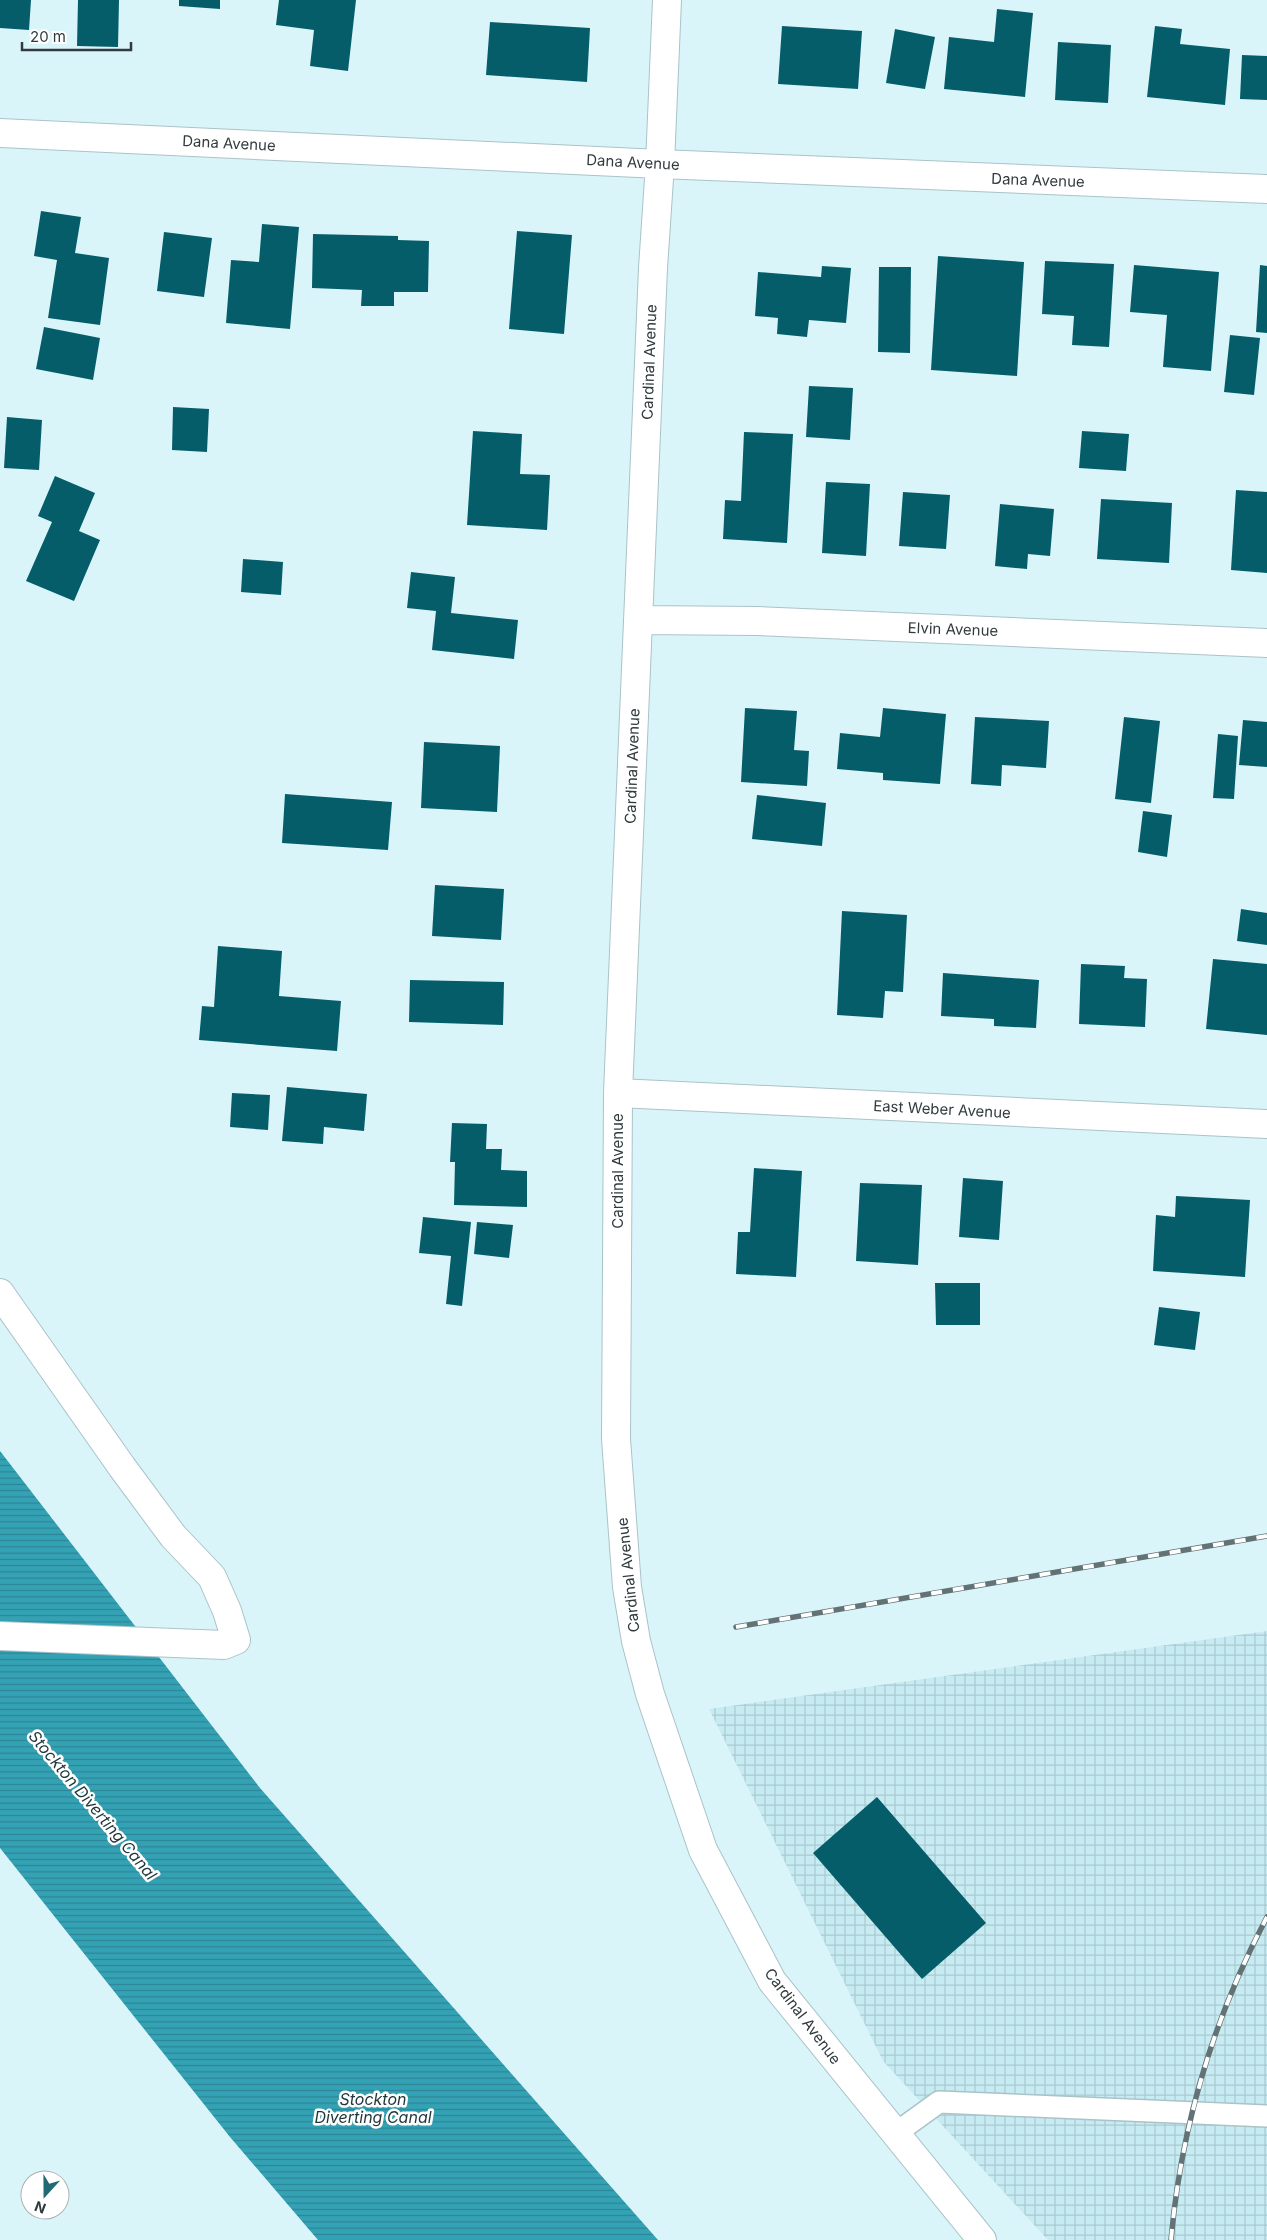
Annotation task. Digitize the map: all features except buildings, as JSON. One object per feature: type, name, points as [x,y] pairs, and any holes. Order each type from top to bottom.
[{"type":"street","name":"Cardinal Avenue","points":[[667,0],[660,164],[652,278],[618,1093],[616,1439],[627,1587],[636,1641],[650,1694],[703,1850],[772,1981],[982,2240]]},
{"type":"street","name":"Dana Avenue","points":[[0,133],[660,164],[1267,189]]},
{"type":"street","name":"Elvin Avenue","points":[[638,620],[758,621],[1267,643]]},
{"type":"street","name":"East Weber Avenue","points":[[618,1093],[1267,1124]]},
{"type":"street","points":[[0,1293],[161,1521],[212,1577],[227,1611],[236,1640],[224,1645],[0,1636]]},
{"type":"lane","points":[[896,2133],[939,2102],[1267,2116]]},
{"type":"shaded area","points":[[1267,1631],[1267,2240],[1048,2240],[883,2061],[709,1709]]},
{"type":"water","name":"Stockton Diverting Canal","points":[[0,1451],[260,1788],[658,2240],[318,2240],[230,2137],[0,1848]]},
{"type":"railway","points":[[736,1627],[1267,1536]]},
{"type":"railway","points":[[1171,2240],[1183,2156],[1203,2074],[1231,1994],[1267,1917]]}]
